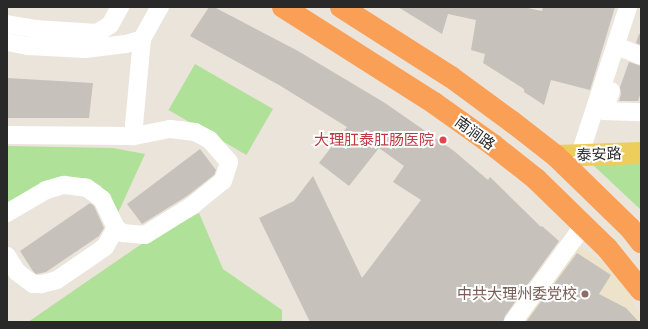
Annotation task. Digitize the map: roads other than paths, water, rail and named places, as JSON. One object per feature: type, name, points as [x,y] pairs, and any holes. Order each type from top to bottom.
[{"type":"highway","name":"南涧路","points":[[283,7],[434,103],[493,145],[536,179],[608,248],[641,290]]},
{"type":"highway","name":"南涧路","points":[[341,7],[450,78],[511,121],[556,156],[630,228],[641,242]]},
{"type":"main road","name":"泰安路","points":[[556,156],[641,153]]},
{"type":"street","points":[[7,24],[35,29],[96,33],[110,25],[120,7]]},
{"type":"street","points":[[133,136],[142,39],[160,7]]},
{"type":"street","points":[[580,154],[628,7]]},
{"type":"street","points":[[639,7],[604,111],[641,112]]},
{"type":"street","points":[[7,42],[28,46],[85,49],[126,44],[142,39]]},
{"type":"street","points":[[624,49],[641,56]]},
{"type":"street","points":[[7,135],[133,136],[170,129],[196,132],[210,140],[229,162],[223,181],[192,205],[145,235],[124,233],[116,228],[102,199],[87,188],[64,185],[46,190],[7,213]]},
{"type":"street","points":[[513,322],[584,225]]},
{"type":"street","points":[[7,256],[18,272],[33,284],[42,284],[57,280],[105,247],[116,228]]},
{"type":"place","name":"大理肛泰肛肠医院","points":[[443,140]]},
{"type":"place","name":"中共大理州委党校","points":[[585,294]]}]
